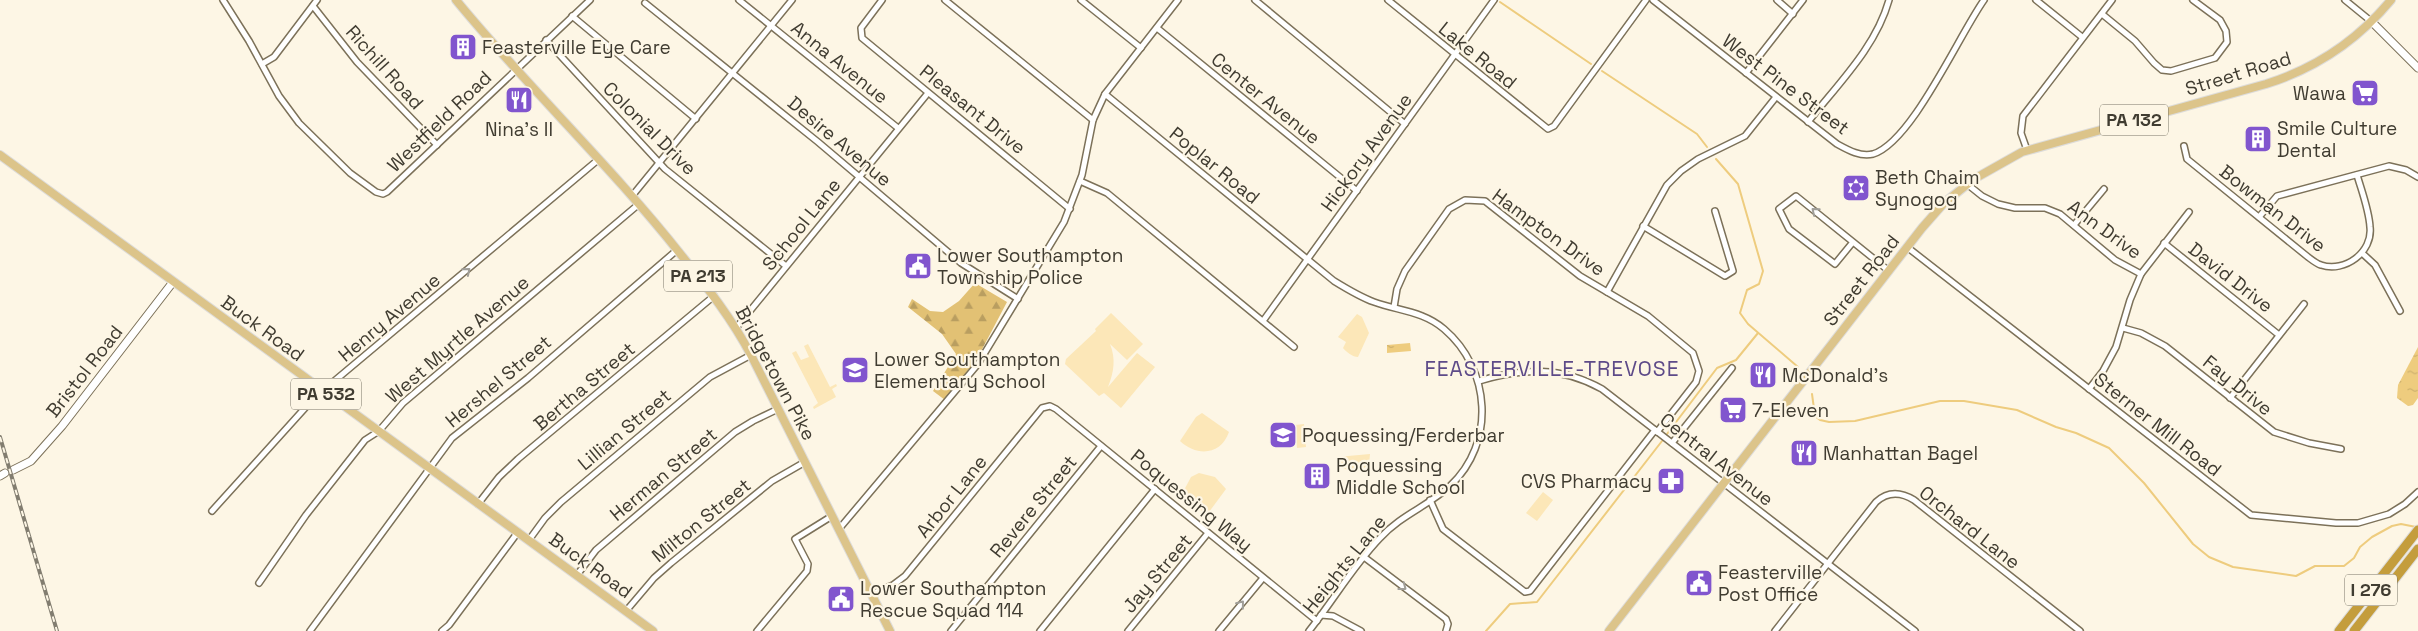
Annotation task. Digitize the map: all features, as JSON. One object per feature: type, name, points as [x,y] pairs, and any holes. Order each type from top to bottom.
[{"type":"highway","name":"I 276","points":[[2339,631],[2418,530]]},
{"type":"highway","name":"I 276","points":[[2354,631],[2417,550]]},
{"type":"main road","name":"Bridgetown Pike","points":[[456,0],[515,69],[639,204],[714,296],[736,328],[751,355],[890,631]]},
{"type":"main road","name":"Street Road","points":[[1609,631],[1908,247],[1944,203],[1967,184],[1991,168],[2027,150],[2282,79],[2330,57],[2372,22],[2391,0]]},
{"type":"main road","points":[[2372,22],[2418,68]]},
{"type":"main road","name":"Buck Road","points":[[0,155],[322,392],[379,431],[653,631]]},
{"type":"main road","name":"Bristol Road","points":[[13,470],[31,461],[62,426],[173,282]]},
{"type":"street","points":[[223,0],[262,64],[274,56],[317,0]]},
{"type":"street","name":"Westfield Road","points":[[262,64],[285,105],[314,138],[350,173],[376,192],[383,194],[590,0]]},
{"type":"street","name":"Anna Avenue","points":[[739,0],[898,128]]},
{"type":"street","points":[[632,196],[792,0]]},
{"type":"street","name":"Pleasant Drive","points":[[882,0],[860,31],[862,38],[1070,209]]},
{"type":"street","points":[[945,0],[1093,120]]},
{"type":"street","points":[[1081,0],[1141,48]]},
{"type":"street","points":[[839,529],[968,378],[1018,299],[1070,209],[1080,181],[1093,120],[1105,94],[1178,0]]},
{"type":"street","points":[[1255,0],[1405,124]]},
{"type":"street","name":"Lake Road","points":[[1388,0],[1545,128],[1551,128],[1646,0]]},
{"type":"street","name":"Hickory Avenue","points":[[1263,321],[1494,0]]},
{"type":"street","name":"West Pine Street","points":[[1653,0],[1837,144],[1852,152],[1872,154],[1890,145],[1928,95],[1971,19],[1984,0]]},
{"type":"street","points":[[1777,0],[1793,14]]},
{"type":"street","points":[[1746,73],[1803,0]]},
{"type":"street","points":[[1808,122],[1869,44],[1882,21],[1889,0]]},
{"type":"street","points":[[2036,0],[2082,37]]},
{"type":"street","points":[[2027,150],[2021,133],[2023,116],[2112,0]]},
{"type":"street","points":[[2102,14],[2135,41],[2162,70],[2171,71],[2215,58],[2227,42],[2226,31],[2220,20],[2193,0]]},
{"type":"street","points":[[2345,0],[2372,22]]},
{"type":"street","name":"Desire Avenue","points":[[646,3],[733,72],[974,273],[1018,299]]},
{"type":"street","name":"Richill Road","points":[[313,6],[357,62],[437,145]]},
{"type":"street","points":[[572,16],[696,118]]},
{"type":"street","name":"Center Avenue","points":[[1157,28],[1357,191]]},
{"type":"street","name":"Colonial Drive","points":[[546,40],[659,163],[786,266]]},
{"type":"street","name":"School Lane","points":[[736,328],[928,92]]},
{"type":"street","name":"Poplar Road","points":[[1105,94],[1307,260]]},
{"type":"street","points":[[1607,292],[1663,192],[1677,174],[1698,159],[1745,136],[1776,97]]},
{"type":"street","name":"Bowman Drive","points":[[2184,146],[2188,160],[2308,257],[2322,265],[2334,266],[2348,264],[2362,253]]},
{"type":"street","name":"Henry Avenue","points":[[212,511],[314,398],[599,159]]},
{"type":"street","points":[[2259,217],[2277,196],[2389,166],[2406,170],[2418,177]]},
{"type":"street","points":[[2357,175],[2371,228],[2369,244],[2362,253],[2375,265],[2400,311]]},
{"type":"street","points":[[1080,181],[1108,192],[1294,347]]},
{"type":"street","name":"Ann Drive","points":[[1967,184],[1982,196],[1998,204],[2016,208],[2045,208],[2060,214],[2115,260],[2141,274]]},
{"type":"street","points":[[2074,225],[2104,189]]},
{"type":"street","points":[[1853,242],[1835,264],[1789,229],[1779,209],[1796,196],[1889,271]]},
{"type":"street","name":"Hampton Drive","points":[[1394,307],[1400,280],[1410,263],[1449,209],[1458,202],[1472,198],[1491,204],[1580,276],[1648,316],[1690,348],[1696,357],[1699,371],[1694,387],[1656,431],[1530,591],[1526,592],[1443,529],[1430,500]]},
{"type":"street","name":"West Myrtle Avenue","points":[[259,583],[312,508],[365,440],[379,431],[402,403],[639,204]]},
{"type":"street","points":[[1643,226],[1725,276],[1732,272],[1715,210]]},
{"type":"street","points":[[2089,389],[2106,366],[2123,328],[2130,300],[2141,274],[2189,212]]},
{"type":"street","name":"David Drive","points":[[2164,244],[2280,334]]},
{"type":"street","name":"Sterner Mill Road","points":[[1908,247],[2243,510],[2258,517],[2336,524],[2358,523],[2389,514],[2405,504],[2418,492]]},
{"type":"street","name":"Hershel Street","points":[[310,631],[429,468],[458,433],[528,378],[677,250]]},
{"type":"street","name":"Heights Lane","points":[[1307,260],[1334,281],[1358,295],[1426,317],[1444,329],[1468,357],[1479,381],[1483,414],[1480,437],[1474,451],[1453,482],[1430,500],[1399,519],[1380,537],[1309,631]]},
{"type":"street","name":"Bertha Street","points":[[478,504],[518,459],[714,296]]},
{"type":"street","points":[[2230,398],[2304,304]]},
{"type":"street","name":"Fay Drive","points":[[2123,328],[2140,333],[2165,346],[2274,432],[2309,443],[2341,448]]},
{"type":"street","name":"Lillian Street","points":[[529,540],[556,507],[710,377],[751,355]]},
{"type":"street","points":[[1672,444],[1732,368]]},
{"type":"street","name":"Central Avenue","points":[[1479,381],[1517,371],[1533,370],[1571,375],[1602,389],[1915,631]]},
{"type":"street","name":"Poquessing Way","points":[[1046,407],[1056,409],[1317,621]]},
{"type":"street","name":"Arbor Lane","points":[[871,594],[893,585],[912,568],[1042,408],[1046,407]]},
{"type":"street","name":"Herman Street","points":[[577,575],[596,550],[736,432],[778,409]]},
{"type":"street","name":"Revere Street","points":[[951,631],[1101,446]]},
{"type":"street","name":"Milton Street","points":[[626,611],[654,578],[672,563],[768,485],[805,462]]},
{"type":"street","points":[[1040,631],[1155,490]]},
{"type":"street","name":"Orchard Lane","points":[[1775,631],[1878,500],[1892,493],[1904,495],[1914,500],[2080,631]]},
{"type":"street","points":[[757,631],[807,571],[808,564],[795,538],[832,516]]},
{"type":"street","points":[[442,631],[449,625],[518,532]]},
{"type":"street","name":"Jay Street","points":[[1128,631],[1208,533]]},
{"type":"street","points":[[1364,557],[1446,619],[1448,624],[1446,631]]},
{"type":"street","points":[[1219,631],[1263,578]]},
{"type":"street","points":[[1321,615],[1333,616],[1361,631]]},
{"type":"shaded area","points":[[1111,313],[1143,344],[1127,360],[1110,344],[1114,366],[1108,387],[1137,353],[1155,367],[1121,408],[1104,393],[1099,396],[1065,364],[1066,359],[1096,331],[1095,329]]},
{"type":"shaded area","points":[[1357,314],[1362,317],[1369,333],[1358,357],[1344,350],[1346,342],[1338,337]]},
{"type":"shaded area","points":[[808,344],[830,387],[836,384],[837,386],[832,389],[836,397],[814,409],[813,407],[818,403],[792,353],[796,351],[801,360],[809,357],[804,346]]},
{"type":"shaded area","points":[[1202,413],[1229,432],[1220,445],[1208,451],[1194,450],[1180,441],[1196,417]]},
{"type":"shaded area","points":[[1304,424],[1306,447],[1297,448],[1295,425]]},
{"type":"shaded area","points":[[1370,454],[1369,465],[1355,473],[1343,468],[1337,457]]},
{"type":"shaded area","points":[[1199,473],[1215,477],[1226,489],[1209,512],[1204,513],[1182,494],[1191,477]]},
{"type":"shaded area","points":[[1543,492],[1553,500],[1537,521],[1526,513]]},
{"type":"green space","points":[[975,283],[1007,302],[978,357],[945,400],[933,391],[956,354],[942,334],[908,307],[912,299],[930,311],[943,312],[959,301]]},
{"type":"water","points":[[1410,343],[1411,351],[1387,353],[1387,345]]},
{"type":"water","points":[[2418,347],[2418,398],[2413,405],[2408,406],[2397,398],[2398,385]]},
{"type":"waterway","points":[[1500,2],[1591,64]]},
{"type":"waterway","points":[[1602,71],[1697,134],[1707,147]]},
{"type":"waterway","points":[[1716,159],[1738,184],[1763,271],[1759,284],[1747,290],[1740,313],[1748,324],[1798,367]]},
{"type":"waterway","points":[[1667,434],[1717,368],[1736,360],[1758,333]]},
{"type":"waterway","points":[[1812,394],[1815,416],[1820,420],[1829,422],[1855,421],[1940,401],[1964,401],[2017,410],[2056,427],[2076,433],[2109,448],[2144,483],[2193,544],[2209,557],[2233,567],[2296,576],[2315,566],[2344,566],[2354,558],[2360,547],[2372,537],[2392,526],[2401,524],[2416,527]]},
{"type":"waterway","points":[[1486,631],[1510,604],[1537,602],[1662,441]]},
{"type":"railway","points":[[0,437],[57,631]]},
{"type":"place","name":"Feasterville Eye Care","points":[[463,47]]},
{"type":"place","name":"Wawa","points":[[2365,93]]},
{"type":"place","name":"Nina's II","points":[[519,100]]},
{"type":"place","name":"Smile Culture Dental","points":[[2258,139]]},
{"type":"place","name":"Beth Chaim Synogog","points":[[1856,188]]},
{"type":"place","name":"Lower Southampton Township Police","points":[[918,266]]},
{"type":"place","name":"Lower Southampton Elementary School","points":[[855,370]]},
{"type":"place","name":"McDonald's","points":[[1763,375]]},
{"type":"place","name":"7-Eleven","points":[[1733,410]]},
{"type":"place","name":"Poquessing/Ferderbar","points":[[1283,435]]},
{"type":"place","name":"Manhattan Bagel","points":[[1804,453]]},
{"type":"place","name":"Poquessing Middle School","points":[[1317,476]]},
{"type":"place","name":"CVS Pharmacy","points":[[1671,481]]},
{"type":"place","name":"Feasterville Post Office","points":[[1699,583]]},
{"type":"place","name":"Lower Southampton Rescue Squad 114","points":[[841,599]]},
{"type":"district","name":"FEASTERVILLE-TREVOSE","points":[[1552,369]]}]
